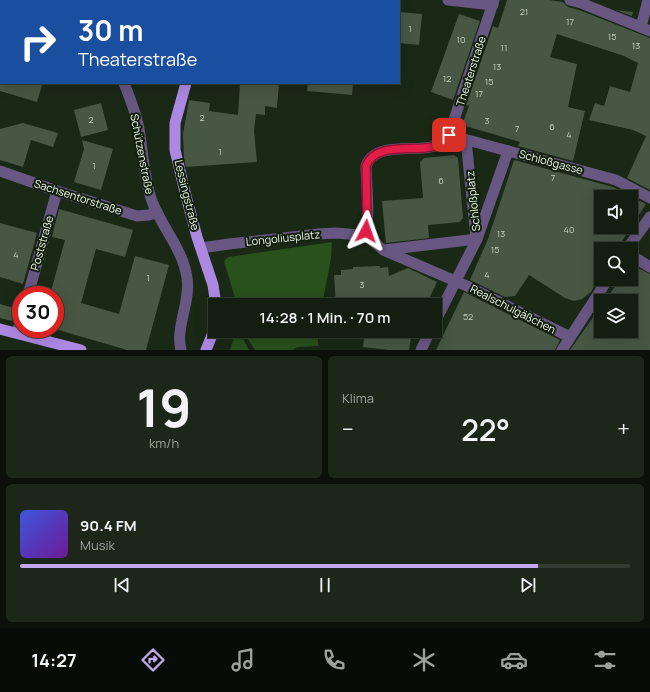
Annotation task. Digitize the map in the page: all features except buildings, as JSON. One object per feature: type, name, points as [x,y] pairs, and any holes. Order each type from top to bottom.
[{"type":"main road","name":"Lessingstraße","points":[[186,84],[175,124],[175,150],[186,196],[213,285],[215,298]]},
{"type":"main road","points":[[0,329],[12,332]]},
{"type":"main road","points":[[36,338],[81,350]]},
{"type":"main road","points":[[206,350],[211,338]]},
{"type":"street","points":[[448,0],[494,2]]},
{"type":"street","points":[[570,0],[645,29],[648,0]]},
{"type":"street","name":"Theaterstraße","points":[[449,135],[494,2]]},
{"type":"street","name":"Schützenstraße","points":[[124,84],[139,127],[149,190],[156,212],[169,233],[185,266],[188,279],[186,306],[179,341],[181,350]]},
{"type":"street","points":[[449,135],[446,141],[435,146],[386,150],[375,154],[369,159],[366,166],[367,218],[364,234],[384,250],[456,281]]},
{"type":"street","name":"Schloßgasse","points":[[449,135],[616,180],[650,198]]},
{"type":"street","name":"Schloßplatz","points":[[466,140],[476,239]]},
{"type":"street","name":"Schloßplatz","points":[[442,308],[476,239],[508,151]]},
{"type":"street","name":"Sachsentorstraße","points":[[0,171],[57,191],[137,216],[149,215],[156,212]]},
{"type":"street","name":"Poststraße","points":[[31,286],[57,191]]},
{"type":"street","points":[[632,242],[650,217]]},
{"type":"street","name":"Longoliusplatz","points":[[201,248],[327,233],[364,234]]},
{"type":"street","name":"Schloßplatz","points":[[384,250],[476,239]]},
{"type":"street","points":[[638,259],[650,267]]},
{"type":"street","name":"Realschulgäßchen","points":[[456,281],[570,337]]},
{"type":"street","points":[[562,350],[603,286]]},
{"type":"street","points":[[421,350],[427,338]]},
{"type":"green space","points":[[332,242],[331,259],[323,298],[235,298],[224,261],[228,257]]},
{"type":"green space","points":[[234,338],[243,338],[249,350],[230,350]]},
{"type":"green space","points":[[318,338],[318,346],[297,347],[293,350],[255,350],[248,339]]},
{"type":"route","points":[[366,231],[366,166],[369,159],[375,154],[386,150],[443,144],[448,139],[449,135]]}]
